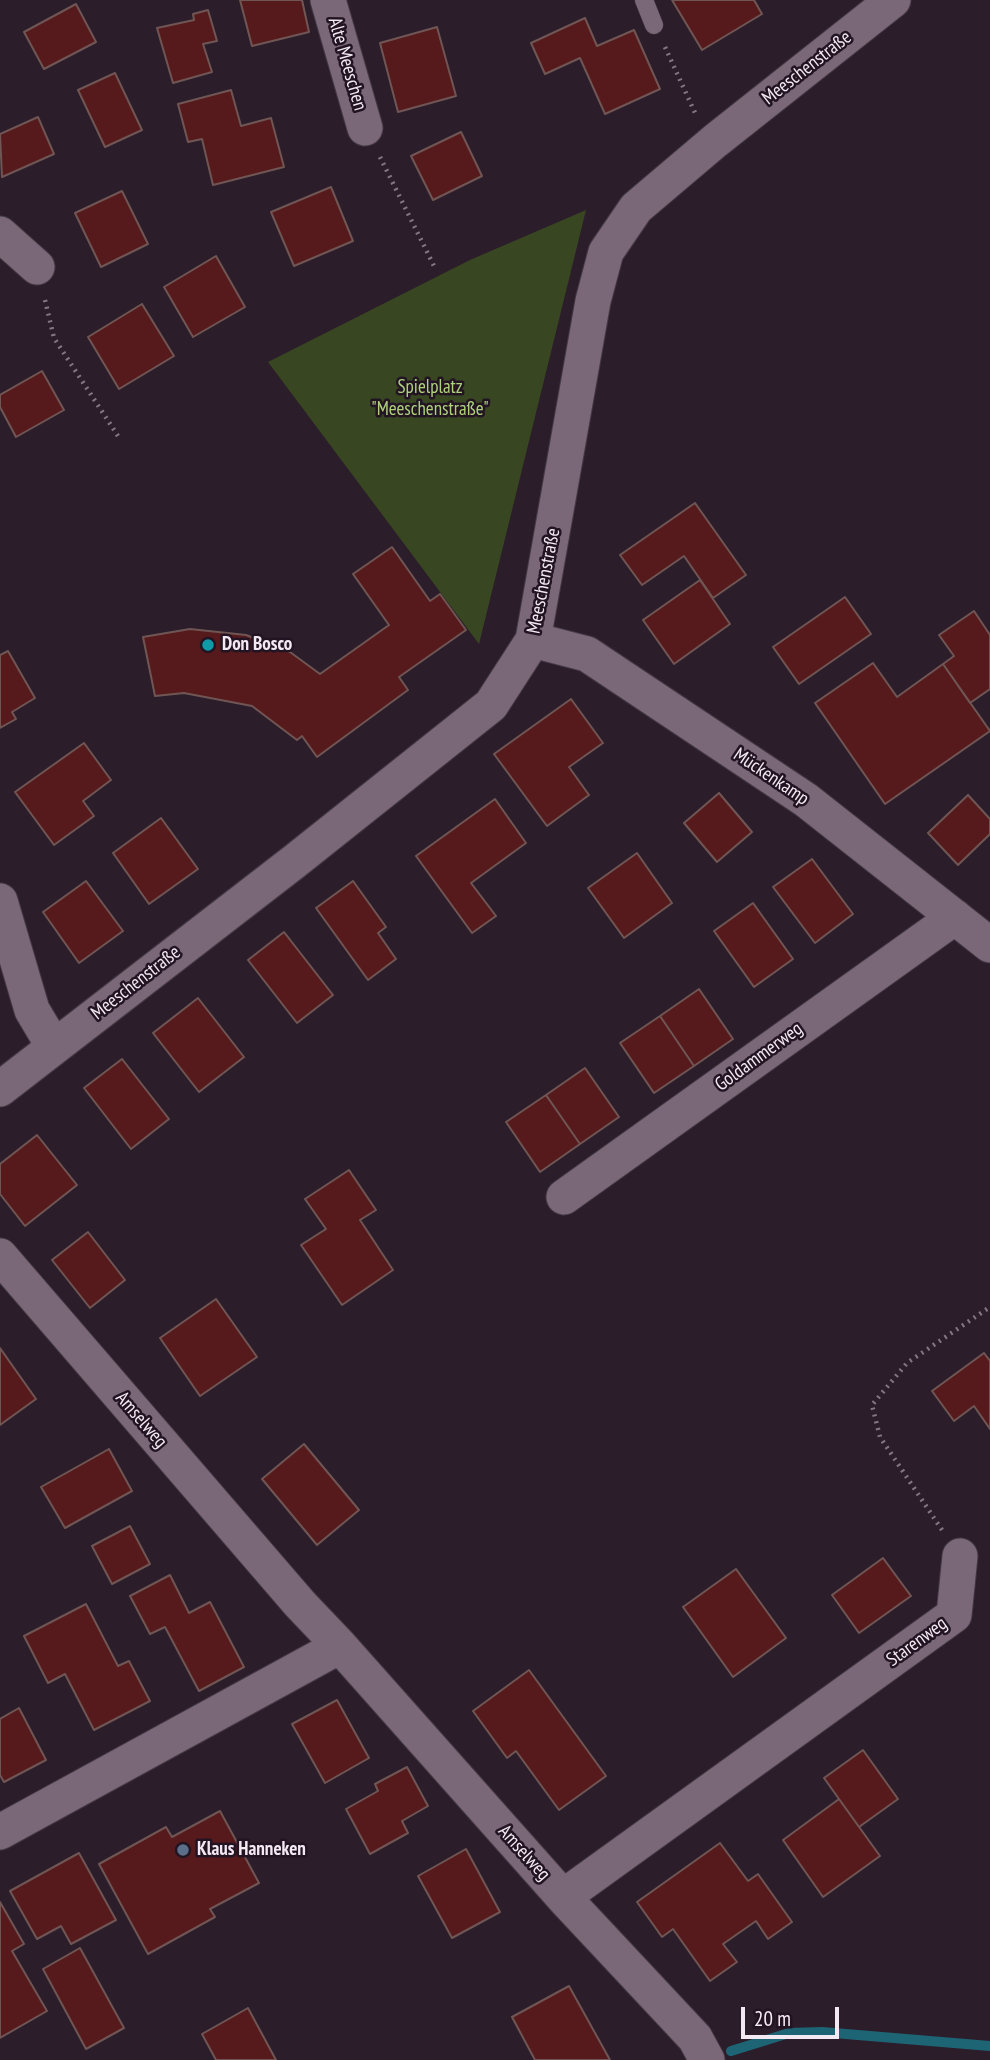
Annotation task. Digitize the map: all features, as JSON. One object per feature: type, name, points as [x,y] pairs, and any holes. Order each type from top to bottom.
[{"type":"street","name":"Alte Meeschen","points":[[328,0],[365,128]]},
{"type":"street","name":"Meeschenstraße","points":[[0,1089],[295,861],[491,705],[533,640],[593,301],[606,253],[636,208],[715,141],[893,0]]},
{"type":"street","points":[[0,234],[37,267]]},
{"type":"street","name":"Mückenkamp","points":[[533,640],[587,654],[806,800],[990,945]]},
{"type":"street","points":[[0,901],[32,1010],[54,1046]]},
{"type":"street","name":"Goldammerweg","points":[[564,1197],[955,917]]},
{"type":"street","name":"Amselweg","points":[[0,1256],[300,1604],[563,1897],[695,2038],[707,2060]]},
{"type":"street","name":"Starenweg","points":[[563,1897],[954,1615],[960,1556]]},
{"type":"street","points":[[0,1832],[340,1646]]},
{"type":"lane","points":[[644,0],[654,25]]},
{"type":"path","points":[[654,25],[700,122],[715,141]]},
{"type":"path","points":[[365,128],[435,268]]},
{"type":"path","points":[[37,267],[54,338],[118,436]]},
{"type":"path","points":[[960,1556],[880,1437],[872,1405],[907,1363],[990,1307]]},
{"type":"green space","name":"Spielplatz \"Meeschenstraße\"","points":[[586,210],[479,644],[268,362],[470,260]]},
{"type":"building","points":[[240,0],[302,0],[309,32],[252,46]]},
{"type":"building","points":[[672,0],[754,0],[762,14],[702,50]]},
{"type":"building","points":[[76,4],[96,42],[44,69],[24,32]]},
{"type":"building","points":[[208,10],[217,41],[203,44],[212,72],[173,83],[157,28],[194,20],[193,14]]},
{"type":"building","points":[[585,18],[597,46],[634,30],[660,89],[605,114],[580,58],[545,74],[531,43]]},
{"type":"building","points":[[437,27],[456,96],[398,112],[380,43]]},
{"type":"building","points":[[115,73],[142,130],[105,147],[78,90]]},
{"type":"building","points":[[231,90],[241,126],[271,118],[284,167],[213,185],[202,139],[188,142],[178,104]]},
{"type":"building","points":[[38,117],[54,154],[2,177],[0,134]]},
{"type":"building","points":[[461,132],[482,176],[433,200],[411,156]]},
{"type":"building","points":[[331,187],[353,241],[294,266],[271,212]]},
{"type":"building","points":[[122,191],[148,244],[101,267],[75,213]]},
{"type":"building","points":[[216,256],[245,307],[193,337],[164,287]]},
{"type":"building","points":[[142,304],[174,356],[119,389],[88,337]]},
{"type":"building","points":[[42,371],[64,410],[16,437],[0,407],[0,395]]},
{"type":"building","points":[[695,503],[746,575],[713,598],[684,556],[642,585],[620,555]]},
{"type":"building","name":"Don Bosco","points":[[392,547],[430,601],[440,594],[466,630],[399,677],[408,690],[317,757],[302,736],[297,740],[252,706],[184,693],[155,696],[143,637],[190,629],[246,635],[290,652],[320,674],[389,625],[353,574]]},
{"type":"building","points":[[700,580],[730,624],[674,664],[643,620]]},
{"type":"building","points":[[845,597],[871,634],[799,684],[773,647]]},
{"type":"building","points":[[974,611],[990,635],[990,689],[970,703],[943,664],[954,656],[939,635]]},
{"type":"building","points":[[8,651],[35,698],[12,712],[16,719],[0,728],[0,655]]},
{"type":"building","points":[[873,663],[897,697],[943,664],[990,731],[885,804],[815,703]]},
{"type":"building","points":[[571,699],[603,743],[569,767],[589,795],[547,826],[494,754]]},
{"type":"building","points":[[84,743],[111,780],[83,801],[94,816],[54,845],[15,792]]},
{"type":"building","points":[[719,793],[752,832],[717,862],[684,823]]},
{"type":"building","points":[[968,795],[990,819],[990,834],[958,865],[928,833]]},
{"type":"building","points":[[495,799],[526,843],[471,883],[496,916],[472,933],[416,856]]},
{"type":"building","points":[[161,818],[198,869],[149,904],[113,853]]},
{"type":"building","points":[[637,853],[672,903],[624,938],[588,888]]},
{"type":"building","points":[[812,859],[853,914],[815,943],[773,887]]},
{"type":"building","points":[[86,881],[123,931],[79,963],[43,912]]},
{"type":"building","points":[[353,881],[386,927],[378,933],[396,959],[368,980],[316,908]]},
{"type":"building","points":[[753,903],[793,959],[754,987],[714,931]]},
{"type":"building","points":[[284,932],[333,995],[297,1023],[248,960]]},
{"type":"building","points":[[699,989],[733,1039],[694,1066],[660,1016]]},
{"type":"building","points":[[198,998],[244,1057],[199,1092],[153,1033]]},
{"type":"building","points":[[660,1016],[694,1066],[654,1093],[620,1043]]},
{"type":"building","points":[[122,1059],[169,1119],[131,1149],[84,1088]]},
{"type":"building","points":[[585,1068],[619,1117],[580,1144],[546,1095]]},
{"type":"building","points":[[546,1095],[580,1144],[540,1172],[506,1122]]},
{"type":"building","points":[[37,1135],[77,1185],[25,1226],[0,1194],[0,1164]]},
{"type":"building","points":[[349,1170],[376,1210],[360,1220],[393,1270],[342,1305],[301,1245],[326,1229],[305,1199]]},
{"type":"building","points":[[88,1232],[125,1280],[90,1308],[52,1260]]},
{"type":"building","points":[[216,1299],[257,1357],[200,1396],[160,1338]]},
{"type":"building","points":[[0,1348],[36,1399],[0,1425]]},
{"type":"building","points":[[984,1353],[990,1361],[990,1429],[974,1406],[954,1421],[932,1391]]},
{"type":"building","points":[[304,1444],[359,1510],[317,1545],[262,1479]]},
{"type":"building","points":[[109,1449],[132,1491],[65,1528],[41,1487]]},
{"type":"building","points":[[130,1526],[150,1564],[112,1584],[92,1546]]},
{"type":"building","points":[[883,1558],[911,1596],[859,1633],[832,1595]]},
{"type":"building","points":[[736,1569],[786,1638],[733,1677],[683,1607]]},
{"type":"building","points":[[170,1575],[189,1613],[210,1602],[244,1667],[199,1691],[165,1627],[150,1634],[130,1596]]},
{"type":"building","points":[[86,1604],[118,1666],[129,1661],[150,1701],[94,1730],[65,1674],[48,1683],[24,1636]]},
{"type":"building","points":[[529,1670],[606,1776],[559,1810],[516,1751],[507,1758],[473,1711]]},
{"type":"building","points":[[337,1700],[369,1758],[325,1783],[292,1724]]},
{"type":"building","points":[[19,1708],[46,1760],[4,1782],[0,1775],[0,1719]]},
{"type":"building","points":[[863,1750],[898,1799],[859,1827],[824,1778]]},
{"type":"building","points":[[407,1767],[428,1806],[402,1821],[408,1833],[370,1854],[346,1809],[378,1791],[375,1784]]},
{"type":"building","points":[[839,1799],[880,1856],[823,1897],[783,1840]]},
{"type":"building","points":[[220,1811],[259,1883],[210,1909],[215,1917],[148,1954],[99,1864],[166,1827],[172,1837]]},
{"type":"building","points":[[720,1843],[748,1881],[758,1874],[792,1922],[768,1939],[756,1921],[723,1944],[737,1962],[710,1981],[673,1929],[662,1937],[637,1902]]},
{"type":"building","points":[[466,1849],[500,1912],[452,1938],[418,1876]]},
{"type":"building","points":[[79,1853],[116,1920],[71,1944],[61,1926],[37,1939],[10,1891]]},
{"type":"building","points":[[0,1902],[24,1944],[12,1951],[47,2011],[0,2038]]},
{"type":"building","points":[[80,1948],[124,2028],[86,2049],[43,1969]]},
{"type":"building","points":[[569,1986],[610,2060],[535,2060],[512,2017]]},
{"type":"building","points":[[248,2008],[276,2060],[216,2060],[202,2034]]},
{"type":"waterway","points":[[731,2051],[789,2033],[822,2032],[990,2046]]},
{"type":"place","name":"Don Bosco","points":[[208,645]]},
{"type":"place","name":"Klaus Hanneken","points":[[183,1850]]}]
